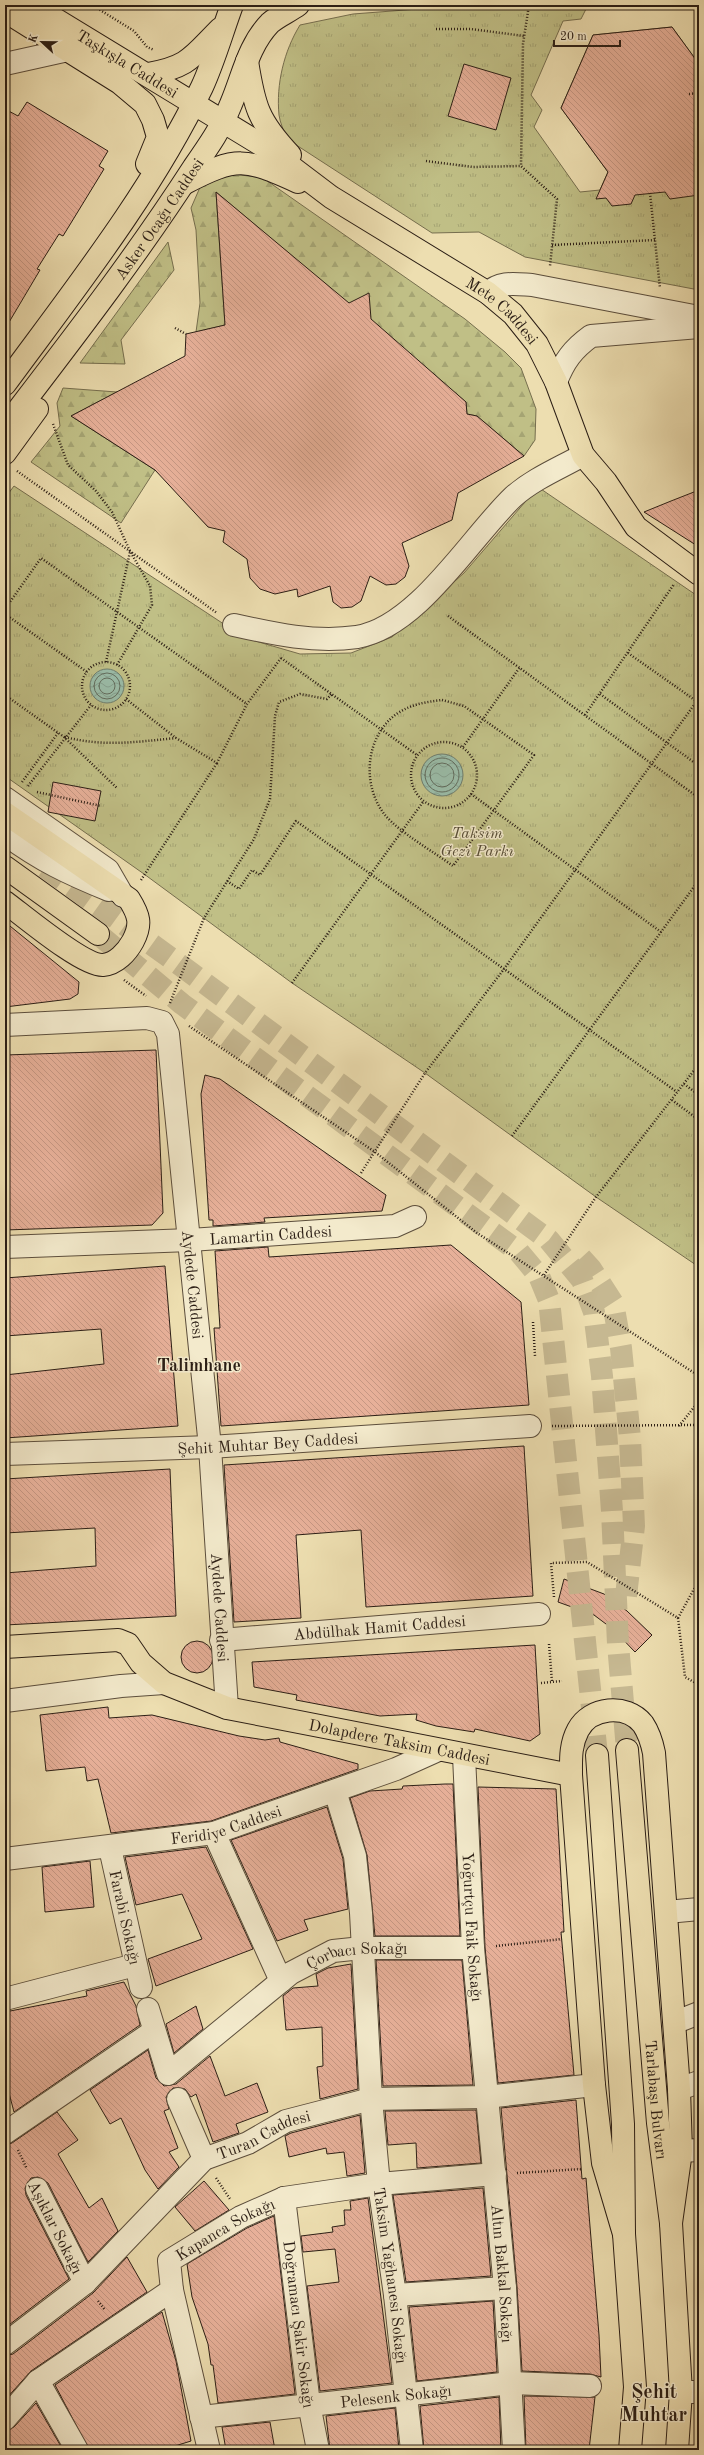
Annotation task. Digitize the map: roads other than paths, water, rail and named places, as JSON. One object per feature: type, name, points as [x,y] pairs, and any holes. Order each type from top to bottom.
[{"type":"main road","name":"Taşkışla Caddesi","points":[[32,5],[148,74],[222,123]]},
{"type":"main road","name":"Asker Ocağı Caddesi","points":[[5,427],[100,303],[184,183],[222,123],[232,104],[247,58],[271,23],[299,5]]},
{"type":"main road","name":"Taşkışla Caddesi","points":[[5,11],[135,94],[148,109],[158,137],[153,152],[106,244]]},
{"type":"main road","points":[[148,74],[169,71],[184,65],[229,14]]},
{"type":"main road","name":"Asker Ocağı Caddesi","points":[[5,384],[106,244],[164,155],[193,104],[208,72],[229,14]]},
{"type":"main road","points":[[247,58],[256,109],[285,149],[331,197]]},
{"type":"main road","name":"Mete Caddesi","points":[[222,123],[265,147],[331,197],[488,293],[513,314],[537,344],[556,382],[583,455],[606,482],[636,527],[693,569]]},
{"type":"main road","points":[[184,183],[212,169],[238,162],[266,168],[331,197]]},
{"type":"main road","points":[[8,460],[37,409],[56,382],[100,303]]},
{"type":"main road","points":[[5,813],[126,897],[138,914],[137,932],[132,944],[118,959],[102,965],[86,961],[5,902]]},
{"type":"main road","points":[[5,867],[98,934]]},
{"type":"main road","points":[[5,1647],[118,1640],[128,1644],[141,1662],[164,1683],[227,1708]]},
{"type":"main road","name":"Dolapdere Taksim Caddesi","points":[[227,1708],[464,1756],[571,1775]]},
{"type":"main road","points":[[624,2234],[603,2163],[594,2085],[571,1775],[571,1753],[574,1740],[586,1720],[603,1711],[614,1710],[627,1713],[642,1723],[649,1734],[654,1753],[676,2022],[689,2085],[690,2150],[671,2223]]},
{"type":"main road","name":"Tarlabaşı Bulvarı","points":[[627,1750],[658,2123],[690,2392],[677,2450]]},
{"type":"main road","name":"Tarlabaşı Bulvarı","points":[[597,1755],[623,2124],[624,2234],[635,2388],[630,2450]]},
{"type":"street","points":[[5,64],[68,50]]},
{"type":"street","points":[[488,293],[496,285],[509,283],[548,288],[699,317]]},
{"type":"street","points":[[556,382],[564,363],[577,346],[591,336],[699,327]]},
{"type":"street","points":[[234,625],[306,639],[358,637],[387,625],[440,583],[488,522],[515,496],[542,478],[583,455]]},
{"type":"street","points":[[12,792],[108,870],[126,897]]},
{"type":"street","points":[[5,834],[30,852],[66,873],[126,897]]},
{"type":"street","name":"Aydede Caddesi","points":[[5,1025],[157,1014],[168,1034],[210,1448],[221,1640],[227,1708]]},
{"type":"street","name":"Lamartin Caddesi","points":[[5,1247],[190,1240],[395,1226],[415,1217]]},
{"type":"street","name":"Şehit Muhtar Bey Caddesi","points":[[5,1454],[210,1448],[530,1426]]},
{"type":"street","name":"Abdülhak Hamit Caddesi","points":[[221,1640],[539,1614]]},
{"type":"street","points":[[5,1701],[121,1686],[164,1683]]},
{"type":"street","name":"Feridiye Caddesi","points":[[5,1859],[110,1848],[214,1833],[396,1769],[436,1750]]},
{"type":"street","name":"Yoğurtçu Faik Sokağı","points":[[464,1756],[473,1948],[486,2097]]},
{"type":"street","name":"Taksim Yağhanesi Sokağı","points":[[335,1791],[354,1856],[361,1913],[370,2100],[379,2184],[395,2295],[412,2450]]},
{"type":"street","points":[[214,1833],[281,1982]]},
{"type":"street","name":"Farabi Sokağı","points":[[110,1848],[135,1966],[141,1987]]},
{"type":"street","points":[[667,1912],[699,1909]]},
{"type":"street","name":"Çorbacı Sokağı","points":[[154,2031],[168,2074],[291,1973],[333,1951],[362,1948],[473,1948]]},
{"type":"street","points":[[5,1999],[135,1966]]},
{"type":"street","points":[[6,2129],[154,2031],[148,2009]]},
{"type":"street","points":[[676,2022],[699,2013]]},
{"type":"street","name":"Turan Caddesi","points":[[5,2344],[85,2283],[204,2159],[248,2143],[286,2120],[370,2100],[486,2097],[594,2085]]},
{"type":"street","name":"Altın Bakkal Sokağı","points":[[486,2097],[495,2174],[505,2288],[514,2450]]},
{"type":"street","points":[[178,2099],[204,2159]]},
{"type":"street","name":"Kapanca Sokağı","points":[[172,2290],[169,2261],[242,2217],[284,2198],[379,2184],[495,2174]]},
{"type":"street","name":"Aşıklar Sokağı","points":[[37,2189],[85,2283]]},
{"type":"street","name":"Doğramacı Şakir Sokağı","points":[[284,2198],[309,2404],[318,2450]]},
{"type":"street","points":[[395,2295],[505,2288]]},
{"type":"street","points":[[5,2419],[38,2381],[172,2290],[209,2450]]},
{"type":"street","points":[[38,2381],[77,2450]]},
{"type":"street","name":"Pelesenk Sokağı","points":[[201,2417],[511,2383],[590,2386]]},
{"type":"water","points":[[104,669],[110,669],[119,674],[123,680],[123,692],[119,698],[110,703],[104,703],[95,698],[90,689],[90,683],[95,674]]},
{"type":"water","points":[[438,754],[446,754],[457,760],[463,771],[463,779],[457,790],[446,796],[438,796],[427,790],[421,779],[421,771],[427,760]]},
{"type":"tunnel","points":[[45,867],[187,970],[549,1240],[582,1280],[594,1312],[602,1376],[612,1511],[618,1644],[627,1750]]},
{"type":"tunnel","points":[[98,934],[182,1004],[519,1252],[539,1276],[549,1300],[597,1755]]},
{"type":"tunnel","points":[[581,1258],[591,1269],[613,1303],[621,1348],[630,1438],[634,1526],[626,1596]]},
{"type":"district","name":"Talimhane","points":[[199,1365]]},
{"type":"district","name":"Şehit Muhtar","points":[[654,2402]]},
{"type":"park label","name":"Taksim Gezi Parkı","points":[[477,841]]}]
